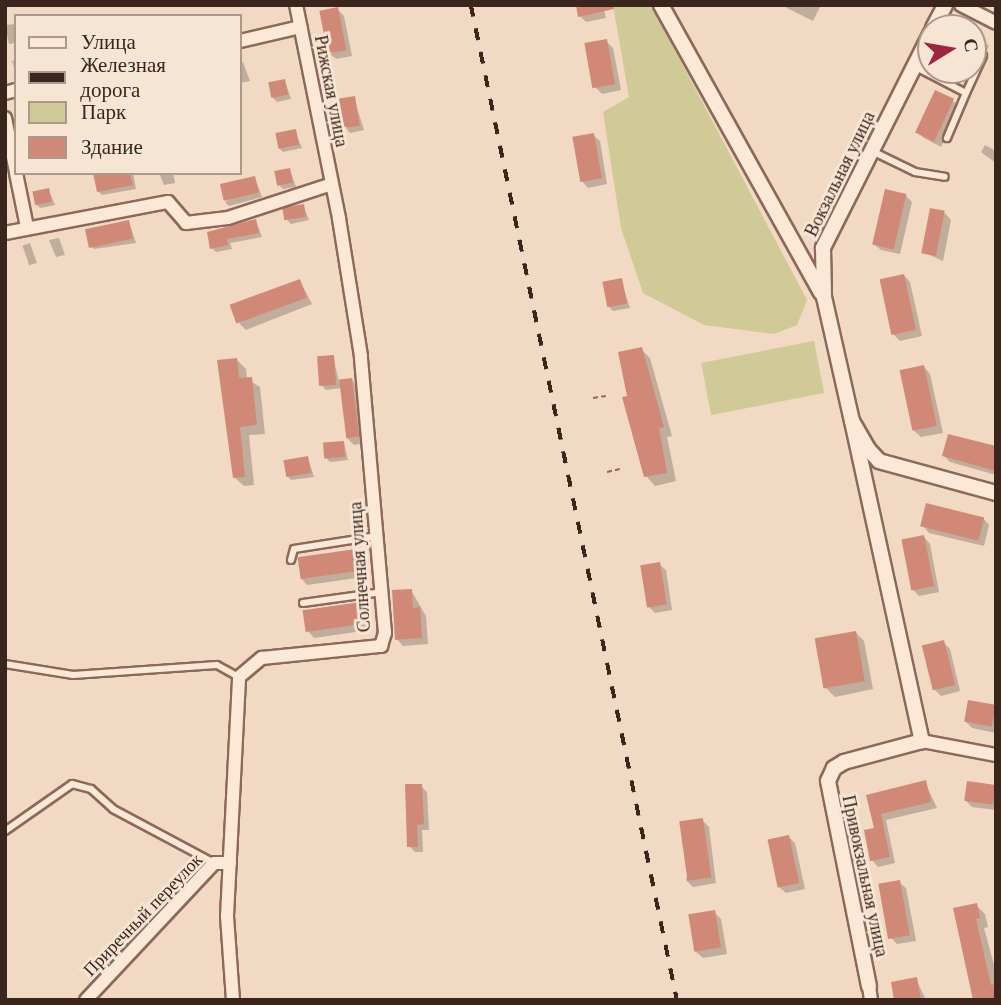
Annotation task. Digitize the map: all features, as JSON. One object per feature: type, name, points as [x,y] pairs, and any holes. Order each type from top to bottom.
[{"type":"street","name":"Рижская улица","points":[[296,5],[332,184]]},
{"type":"street","points":[[661,5],[824,297]]},
{"type":"street","points":[[961,5],[996,23]]},
{"type":"street","points":[[242,41],[300,27]]},
{"type":"street","name":"Вокзальная улица","points":[[915,471],[879,461],[852,421],[824,297],[823,248],[917,60]]},
{"type":"street","points":[[5,118],[14,162]]},
{"type":"street","points":[[17,175],[27,228]]},
{"type":"street","points":[[5,233],[169,202],[186,223],[228,218],[332,184]]},
{"type":"street","name":"Солнечная улица","points":[[239,677],[262,658],[381,646],[385,633],[361,356],[332,184]]},
{"type":"street","points":[[852,421],[922,741],[996,755]]},
{"type":"street","points":[[867,489],[878,470],[915,471],[996,494]]},
{"type":"street","points":[[233,1000],[227,916],[239,677]]},
{"type":"street","name":"Привокзальная улица","points":[[870,993],[828,781],[834,768],[844,762],[922,741]]},
{"type":"street","name":"Приречный переулок","points":[[86,1000],[214,863],[230,863]]},
{"type":"lane","points":[[914,66],[966,93]]},
{"type":"lane","points":[[947,138],[970,84]]},
{"type":"lane","points":[[872,151],[915,172],[945,177]]},
{"type":"lane","points":[[291,560],[294,549],[377,536]]},
{"type":"lane","points":[[303,603],[382,592]]},
{"type":"lane","points":[[5,664],[74,675],[217,664],[239,677]]},
{"type":"lane","points":[[5,831],[72,785],[91,789],[113,809],[214,863]]},
{"type":"path","points":[[593,398],[606,396]]},
{"type":"path","points":[[607,472],[620,469]]},
{"type":"green space","points":[[613,5],[651,5],[807,300],[797,325],[774,334],[704,325],[643,293],[621,228],[603,112],[629,97]]},
{"type":"green space","points":[[814,341],[824,393],[711,415],[701,363]]},
{"type":"building","points":[[576,5],[613,5],[614,9],[578,17]]},
{"type":"building","points":[[338,7],[346,50],[328,54],[319,11]]},
{"type":"building","points":[[607,39],[615,84],[592,88],[584,43]]},
{"type":"building","points":[[285,79],[288,95],[271,98],[268,82]]},
{"type":"building","points":[[935,90],[954,99],[934,141],[915,133]]},
{"type":"building","points":[[355,96],[360,126],[343,128],[338,99]]},
{"type":"building","points":[[296,129],[299,145],[278,149],[275,133]]},
{"type":"building","points":[[594,133],[602,178],[580,182],[572,137]]},
{"type":"building","points":[[290,168],[293,183],[277,186],[274,171]]},
{"type":"building","points":[[93,175],[130,175],[133,185],[97,192]]},
{"type":"building","points":[[255,176],[259,193],[224,201],[220,184]]},
{"type":"building","points":[[49,188],[52,202],[35,205],[32,192]]},
{"type":"building","points":[[885,189],[906,194],[894,249],[872,245]]},
{"type":"building","points":[[304,204],[306,217],[284,220],[282,207]]},
{"type":"building","points":[[930,208],[945,211],[936,256],[921,253]]},
{"type":"building","points":[[256,219],[259,233],[227,239],[228,245],[210,249],[207,232]]},
{"type":"building","points":[[129,220],[133,239],[89,248],[85,229]]},
{"type":"building","points":[[904,274],[916,330],[891,335],[880,279]]},
{"type":"building","points":[[622,278],[627,304],[607,307],[602,282]]},
{"type":"building","points":[[300,279],[307,298],[236,323],[230,305]]},
{"type":"building","points":[[642,347],[664,427],[659,428],[667,473],[644,477],[622,397],[627,396],[618,352]]},
{"type":"building","points":[[334,355],[336,385],[319,386],[317,356]]},
{"type":"building","points":[[237,358],[239,378],[252,377],[257,425],[240,427],[245,477],[233,478],[217,360]]},
{"type":"building","points":[[924,365],[937,426],[912,431],[900,370]]},
{"type":"building","points":[[352,378],[359,437],[346,438],[339,380]]},
{"type":"building","points":[[948,434],[996,446],[996,471],[942,456]]},
{"type":"building","points":[[344,441],[345,457],[324,458],[323,442]]},
{"type":"building","points":[[308,456],[311,473],[286,477],[283,460]]},
{"type":"building","points":[[926,503],[984,518],[978,541],[920,526]]},
{"type":"building","points":[[924,535],[934,586],[911,590],[901,539]]},
{"type":"building","points":[[356,549],[359,571],[301,579],[298,557]]},
{"type":"building","points":[[660,562],[667,604],[647,608],[640,565]]},
{"type":"building","points":[[412,589],[413,608],[420,607],[422,638],[395,640],[392,590]]},
{"type":"building","points":[[361,602],[364,624],[306,632],[303,610]]},
{"type":"building","points":[[856,631],[865,681],[823,689],[815,638]]},
{"type":"building","points":[[944,640],[955,685],[933,690],[922,646]]},
{"type":"building","points":[[968,700],[996,705],[992,727],[964,722]]},
{"type":"building","points":[[926,780],[931,802],[881,814],[890,857],[870,861],[864,830],[874,828],[866,795]]},
{"type":"building","points":[[967,781],[996,785],[993,805],[964,801]]},
{"type":"building","points":[[405,784],[422,784],[424,824],[417,825],[418,847],[407,847]]},
{"type":"building","points":[[703,818],[711,877],[688,881],[679,821]]},
{"type":"building","points":[[789,835],[799,883],[778,888],[767,840]]},
{"type":"building","points":[[900,880],[910,935],[888,939],[878,884]]},
{"type":"building","points":[[977,903],[980,918],[976,919],[991,985],[996,984],[996,1000],[973,1000],[953,908]]},
{"type":"building","points":[[715,910],[721,948],[694,952],[688,914]]},
{"type":"building","points":[[917,977],[921,1000],[894,1000],[891,982]]},
{"type":"railway","points":[[471,5],[677,1000]]}]
